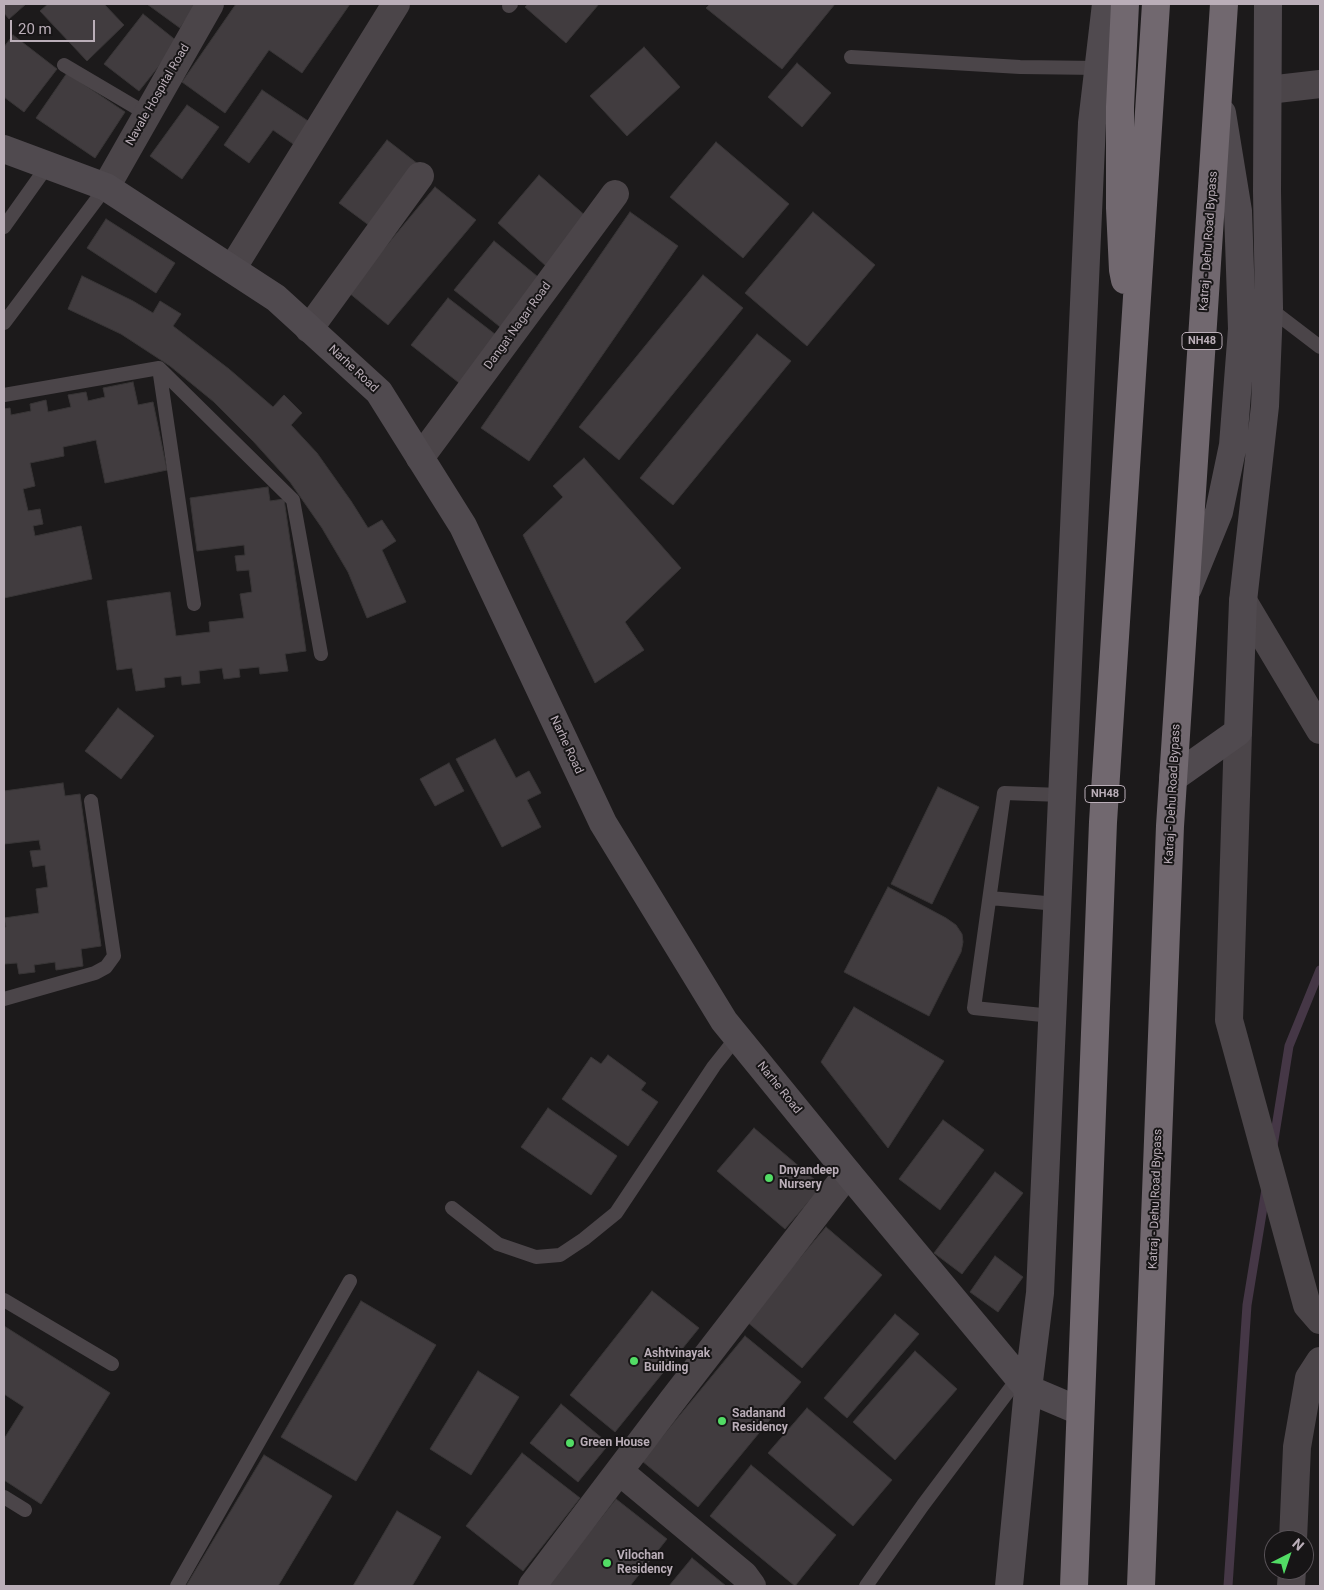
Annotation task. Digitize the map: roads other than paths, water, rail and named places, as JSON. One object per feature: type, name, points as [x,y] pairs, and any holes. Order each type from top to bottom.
[{"type":"highway","points":[[1125,4],[1120,107],[1122,270],[1136,323]]},
{"type":"highway","name":"NH48","points":[[1074,1586],[1103,822],[1156,4]]},
{"type":"highway","name":"Katraj - Dehu Road Bypass","points":[[1141,1586],[1170,826],[1224,4]]},
{"type":"street","name":"Navale Hospital Road","points":[[106,187],[210,4]]},
{"type":"street","points":[[232,269],[396,4]]},
{"type":"street","points":[[1009,1586],[1023,1383],[1040,1294],[1092,133],[1106,4]]},
{"type":"street","points":[[1268,4],[1267,191],[1260,322],[1265,406],[1243,601],[1229,1020],[1313,1313]]},
{"type":"street","points":[[1268,90],[1320,84]]},
{"type":"street","points":[[1185,593],[1220,512],[1260,322],[1238,211],[1218,89]]},
{"type":"street","name":"Narhe Road","points":[[4,149],[106,187],[276,298],[378,392],[463,526],[603,823],[724,1021],[1023,1383],[1080,1411]]},
{"type":"street","points":[[309,329],[420,176]]},
{"type":"street","name":"Dangat Nagar Road","points":[[420,458],[615,194]]},
{"type":"street","points":[[1243,601],[1320,730]]},
{"type":"street","points":[[1173,778],[1238,732]]},
{"type":"street","points":[[532,1586],[848,1173]]},
{"type":"street","points":[[1294,1530],[1298,1447],[1309,1378],[1320,1361]]},
{"type":"street","points":[[619,1471],[744,1575],[752,1586]]},
{"type":"lane","points":[[851,57],[1020,67],[1099,68]]},
{"type":"lane","points":[[64,65],[147,114]]},
{"type":"lane","points":[[4,227],[48,165]]},
{"type":"lane","points":[[4,323],[106,187]]},
{"type":"lane","points":[[1260,322],[1320,347]]},
{"type":"lane","points":[[4,395],[159,368]]},
{"type":"lane","points":[[159,368],[194,604]]},
{"type":"lane","points":[[159,368],[293,500],[321,654]]},
{"type":"lane","points":[[1052,1016],[974,1008],[1004,794],[1062,794]]},
{"type":"lane","points":[[4,999],[95,973],[106,967],[114,956],[91,801]]},
{"type":"lane","points":[[990,898],[1057,904]]},
{"type":"lane","points":[[452,1208],[498,1244],[536,1257],[560,1255],[584,1239],[616,1212],[714,1066],[737,1037]]},
{"type":"lane","points":[[177,1586],[350,1281]]},
{"type":"lane","points":[[4,1300],[112,1364]]},
{"type":"lane","points":[[866,1586],[922,1505],[1023,1383]]},
{"type":"lane","points":[[4,1498],[25,1510]]},
{"type":"waterway","points":[[1273,1146],[1289,1046],[1320,970]]},
{"type":"waterway","points":[[1228,1586],[1247,1305],[1266,1189]]},
{"type":"place","name":"Dnyandeep Nursery","points":[[769,1178]]},
{"type":"place","name":"Ashtvinayak Building","points":[[634,1361]]},
{"type":"place","name":"Sadanand Residency","points":[[722,1421]]},
{"type":"place","name":"Green House","points":[[570,1443]]},
{"type":"place","name":"Vilochan Residency","points":[[607,1563]]}]
